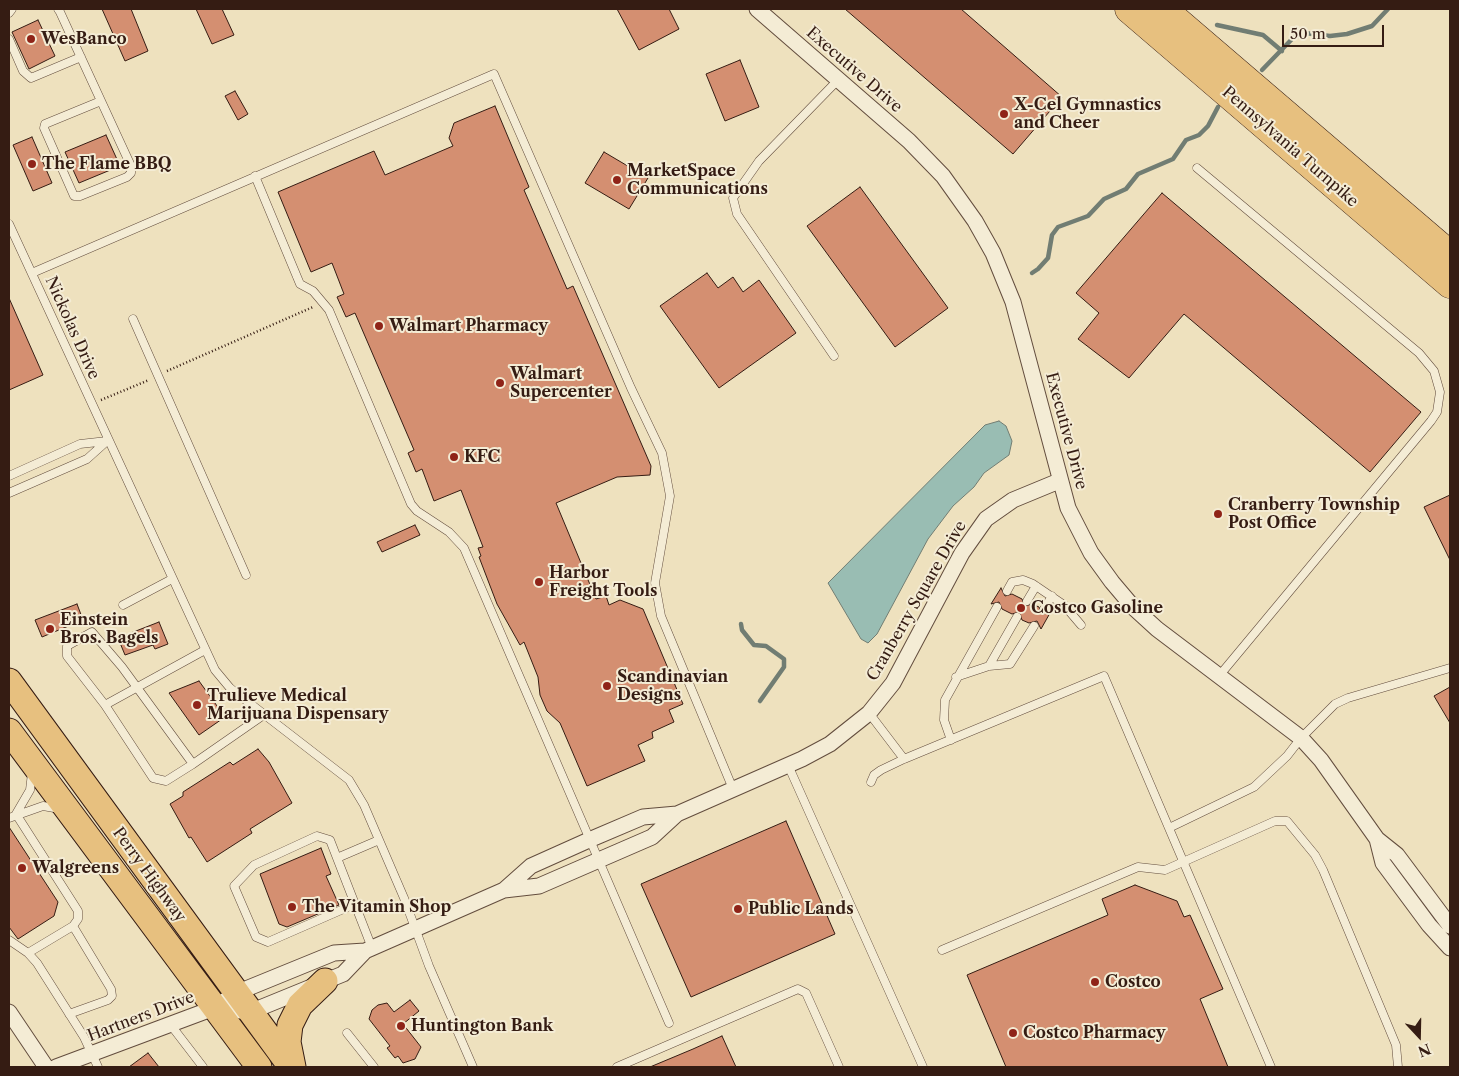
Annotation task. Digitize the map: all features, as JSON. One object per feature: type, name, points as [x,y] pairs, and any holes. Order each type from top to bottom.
[{"type":"highway","name":"Pennsylvania Turnpike","points":[[1129,9],[1450,284]]},
{"type":"highway","name":"Pennsylvania Turnpike","points":[[1163,9],[1450,255]]},
{"type":"main road","name":"Perry Highway","points":[[9,681],[243,1003],[292,1067]]},
{"type":"main road","name":"Perry Highway","points":[[9,731],[259,1067]]},
{"type":"main road","points":[[292,1067],[288,1042],[292,1019],[300,1005],[325,981]]},
{"type":"street","name":"Executive Drive","points":[[757,9],[923,154],[957,194],[986,240],[1007,285],[1020,324],[1059,481],[1068,508],[1091,553],[1121,594],[1157,629],[1301,738],[1321,760],[1377,839],[1397,855],[1450,926]]},
{"type":"street","name":"Cranberry Square Drive","points":[[243,1003],[334,953],[368,950],[504,890],[539,886],[652,837],[678,814],[788,765],[830,744],[869,713],[903,666],[955,567],[979,528],[1003,505],[1059,481]]},
{"type":"street","name":"Cranberry Square Drive","points":[[504,890],[530,866],[643,816],[678,814]]},
{"type":"street","name":"Executive Drive","points":[[1377,839],[1383,863],[1429,925],[1450,948]]},
{"type":"street","name":"Cranberry Square Drive","points":[[214,1008],[243,1003],[325,981],[343,974],[368,950]]},
{"type":"street","name":"Hartners Drive","points":[[56,1067],[95,1061],[170,1024],[214,1008],[243,1003]]},
{"type":"street","points":[[9,1012],[46,1067]]},
{"type":"lane","points":[[9,13],[12,9]]},
{"type":"lane","points":[[58,9],[81,57],[131,166],[131,173],[127,177],[80,196],[74,196],[44,128],[45,124],[101,101]]},
{"type":"lane","points":[[9,39],[23,71],[31,78],[81,57]]},
{"type":"lane","points":[[32,273],[494,74],[627,379],[662,453],[670,496],[655,582],[661,616],[734,789]]},
{"type":"lane","points":[[834,356],[737,214],[733,198],[759,161],[838,80]]},
{"type":"lane","points":[[1197,168],[1419,353],[1434,371],[1440,392],[1437,412],[1431,421],[1218,676]]},
{"type":"lane","points":[[255,176],[300,284],[312,290],[324,302],[334,322],[411,504],[416,511],[449,532],[464,548],[669,1023]]},
{"type":"lane","name":"Nickolas Drive","points":[[9,226],[107,441],[215,670],[230,688],[349,780],[362,801],[470,1066]]},
{"type":"lane","points":[[133,319],[159,374],[246,575]]},
{"type":"lane","points":[[9,476],[80,444],[107,441]]},
{"type":"lane","points":[[9,494],[87,459],[107,441]]},
{"type":"lane","points":[[123,606],[172,579]]},
{"type":"lane","points":[[1007,591],[1012,582],[1023,580],[1036,586],[1064,605],[1081,625]]},
{"type":"lane","points":[[1027,601],[1036,586]]},
{"type":"lane","points":[[1044,609],[1052,596]]},
{"type":"lane","points":[[951,740],[947,731],[943,708],[948,692],[998,607]]},
{"type":"lane","points":[[989,666],[1017,617]]},
{"type":"lane","points":[[956,677],[989,666],[1010,664],[1034,626]]},
{"type":"lane","points":[[194,764],[122,667],[92,632],[67,646],[67,656],[105,705],[153,778],[166,781],[194,764],[264,714]]},
{"type":"lane","points":[[105,705],[205,650]]},
{"type":"lane","points":[[1170,828],[1254,786],[1287,756],[1325,712],[1348,698],[1450,668]]},
{"type":"lane","points":[[871,782],[874,775],[881,770],[904,759],[1104,676],[1271,1067]]},
{"type":"lane","points":[[869,713],[904,759]]},
{"type":"lane","points":[[12,816],[30,790],[33,764]]},
{"type":"lane","points":[[788,765],[922,1067]]},
{"type":"lane","points":[[12,816],[42,806],[66,810]]},
{"type":"lane","points":[[12,816],[75,903],[78,918],[73,926],[28,953]]},
{"type":"lane","points":[[942,950],[1138,867],[1166,870],[1275,821],[1287,821],[1292,824],[1323,870],[1396,1045],[1398,1067]]},
{"type":"lane","points":[[355,904],[268,942],[256,937],[234,886],[254,865],[316,836],[330,840],[355,904],[368,950]]},
{"type":"lane","points":[[337,858],[378,840]]},
{"type":"lane","points":[[69,1014],[108,1000],[112,996],[111,989],[73,926]]},
{"type":"lane","points":[[9,940],[28,953],[37,964],[69,1014],[95,1061]]},
{"type":"lane","points":[[617,1067],[798,989],[806,994],[839,1067]]},
{"type":"lane","points":[[170,1024],[203,1067]]},
{"type":"lane","points":[[347,1033],[374,1067]]},
{"type":"path","points":[[100,401],[324,302]]},
{"type":"water","points":[[999,421],[1006,426],[1012,441],[1009,455],[984,473],[974,487],[953,506],[928,539],[877,634],[868,643],[861,639],[828,583],[985,425]]},
{"type":"building","points":[[102,9],[131,9],[148,51],[125,61]]},
{"type":"building","points":[[196,9],[222,9],[234,35],[212,44]]},
{"type":"building","points":[[617,9],[669,9],[679,29],[639,50]]},
{"type":"building","points":[[845,9],[961,9],[1062,97],[1013,154]]},
{"type":"building","name":"WesBanco","points":[[38,20],[55,56],[29,69],[12,32]]},
{"type":"building","points":[[740,60],[759,107],[725,121],[706,74]]},
{"type":"building","points":[[235,91],[248,114],[238,120],[225,96]]},
{"type":"building","name":"Walmart Supercenter","points":[[495,106],[529,187],[524,190],[567,289],[573,286],[651,466],[650,475],[617,477],[556,503],[596,599],[606,596],[609,605],[620,600],[643,609],[683,704],[669,710],[674,722],[652,732],[653,738],[638,745],[645,761],[587,786],[560,723],[547,711],[540,695],[538,677],[524,642],[520,645],[497,604],[479,557],[481,556],[478,548],[483,547],[461,490],[434,501],[422,469],[416,472],[408,453],[414,450],[355,313],[346,317],[337,297],[344,294],[332,263],[311,272],[278,192],[374,151],[385,175],[453,146],[449,138],[454,123]]},
{"type":"building","points":[[106,135],[120,166],[79,183],[65,152]]},
{"type":"building","name":"The Flame BBQ","points":[[32,137],[52,183],[33,191],[13,145]]},
{"type":"building","name":"MarketSpace Communications","points":[[604,152],[648,178],[629,209],[585,183]]},
{"type":"building","points":[[860,187],[948,308],[895,347],[807,226]]},
{"type":"building","points":[[1162,193],[1421,412],[1370,472],[1184,314],[1129,378],[1078,339],[1099,313],[1076,293]]},
{"type":"building","points":[[707,273],[718,288],[733,277],[743,292],[759,280],[796,333],[719,388],[660,306]]},
{"type":"building","points":[[9,298],[43,375],[9,390]]},
{"type":"building","points":[[1450,495],[1450,560],[1424,507]]},
{"type":"building","points":[[415,525],[420,535],[382,552],[377,542]]},
{"type":"building","name":"Costco Gasoline","points":[[1001,588],[1005,596],[1012,594],[1022,599],[1025,606],[1032,604],[1039,607],[1042,614],[1050,613],[1041,629],[1037,621],[1029,623],[1022,620],[1019,612],[1012,614],[1002,609],[999,602],[991,604]]},
{"type":"building","name":"Einstein Bros. Bagels","points":[[77,604],[83,620],[42,637],[35,620]]},
{"type":"building","points":[[159,622],[168,644],[155,649],[153,645],[125,655],[118,638]]},
{"type":"building","name":"Trulieve Medical Marijuana Dispensary","points":[[199,681],[225,717],[199,735],[169,693]]},
{"type":"building","points":[[1450,687],[1450,723],[1434,696]]},
{"type":"building","points":[[258,749],[269,762],[292,803],[250,829],[252,833],[207,862],[191,837],[189,838],[170,804],[183,796],[183,792],[230,762],[233,765]]},
{"type":"building","name":"Public Lands","points":[[786,821],[835,934],[691,997],[641,884]]},
{"type":"building","name":"Walgreens","points":[[9,827],[58,902],[54,916],[18,939],[9,927]]},
{"type":"building","points":[[321,848],[331,874],[326,876],[339,905],[287,927],[279,924],[260,874]]},
{"type":"building","name":"Costco","points":[[1135,885],[1177,901],[1184,917],[1190,915],[1223,989],[1200,999],[1228,1067],[1006,1067],[967,975],[1108,915],[1102,899]]},
{"type":"building","points":[[410,1000],[419,1011],[403,1024],[421,1047],[415,1059],[403,1063],[398,1056],[395,1058],[387,1048],[390,1046],[369,1019],[372,1010],[378,1005],[387,1003],[394,1012]]},
{"type":"building","points":[[722,1036],[736,1067],[650,1067],[693,1049]]},
{"type":"building","points":[[148,1053],[159,1067],[129,1067]]},
{"type":"waterway","points":[[1262,70],[1293,38],[1305,33],[1330,36],[1347,34],[1372,26],[1388,9]]},
{"type":"waterway","points":[[1217,25],[1263,35],[1282,51]]},
{"type":"waterway","points":[[1032,273],[1048,258],[1052,235],[1058,227],[1088,216],[1104,199],[1126,189],[1138,174],[1173,159],[1186,140],[1199,135],[1208,126],[1218,107]]},
{"type":"waterway","points":[[741,624],[742,630],[754,645],[766,646],[784,659],[784,667],[760,701]]},
{"type":"place","name":"WesBanco","points":[[31,39]]},
{"type":"place","name":"X-Cel Gymnastics and Cheer","points":[[1004,114]]},
{"type":"place","name":"The Flame BBQ","points":[[32,164]]},
{"type":"place","name":"MarketSpace Communications","points":[[617,180]]},
{"type":"place","name":"Walmart Pharmacy","points":[[379,326]]},
{"type":"place","name":"Walmart Supercenter","points":[[500,383]]},
{"type":"place","name":"KFC","points":[[454,457]]},
{"type":"place","name":"Cranberry Township Post Office","points":[[1218,514]]},
{"type":"place","name":"Harbor Freight Tools","points":[[539,582]]},
{"type":"place","name":"Costco Gasoline","points":[[1021,608]]},
{"type":"place","name":"Einstein Bros. Bagels","points":[[50,629]]},
{"type":"place","name":"Scandinavian Designs","points":[[607,686]]},
{"type":"place","name":"Trulieve Medical Marijuana Dispensary","points":[[197,705]]},
{"type":"place","name":"Walgreens","points":[[22,868]]},
{"type":"place","name":"The Vitamin Shop","points":[[292,907]]},
{"type":"place","name":"Public Lands","points":[[738,909]]},
{"type":"place","name":"Costco","points":[[1095,982]]},
{"type":"place","name":"Huntington Bank","points":[[401,1026]]},
{"type":"place","name":"Costco Pharmacy","points":[[1013,1033]]}]
